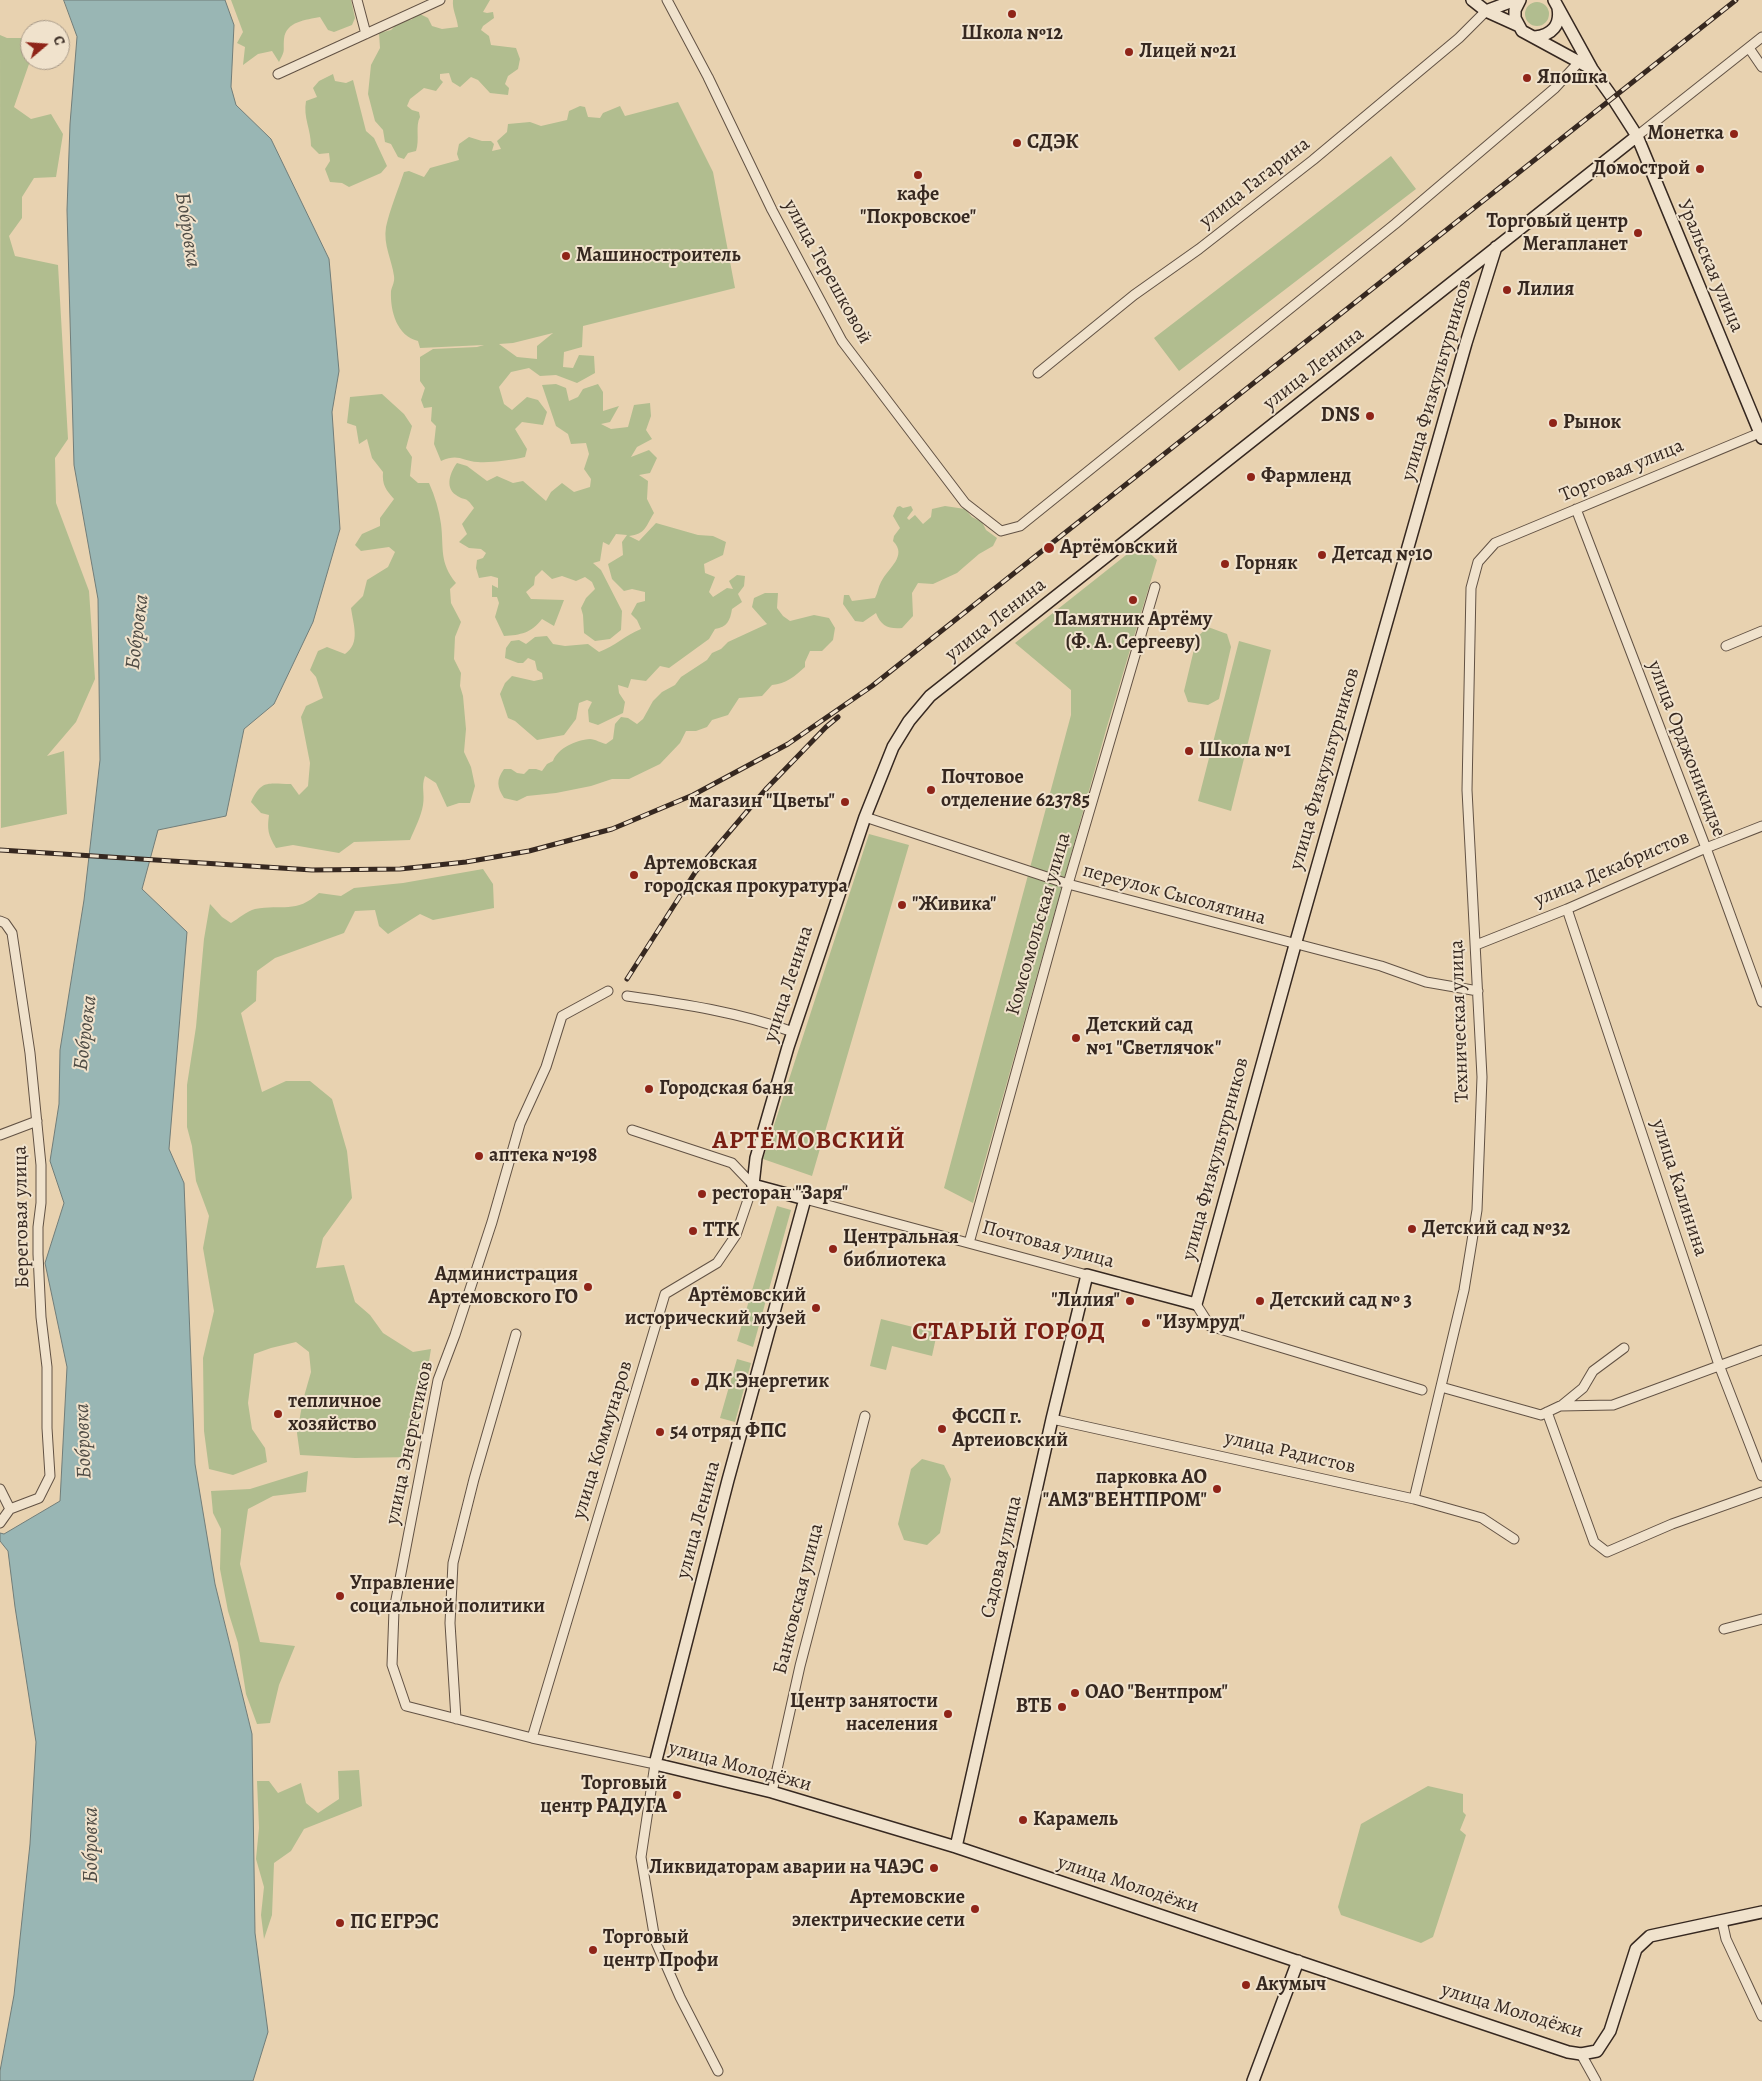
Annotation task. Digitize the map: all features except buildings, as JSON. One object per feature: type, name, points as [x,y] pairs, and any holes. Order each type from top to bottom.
[{"type":"street","points":[[357,0],[366,34]]},
{"type":"street","points":[[278,74],[440,0]]},
{"type":"street","name":"улица Терешковой","points":[[668,0],[772,210],[842,341],[965,503],[1001,531],[1020,526],[1395,224],[1555,88],[1579,62]]},
{"type":"street","points":[[1472,0],[1486,11],[1517,25],[1522,31],[1592,69]]},
{"type":"street","points":[[1486,11],[1515,0]]},
{"type":"street","points":[[1517,25],[1515,10],[1520,0]]},
{"type":"street","points":[[1535,37],[1543,36],[1555,28],[1560,15],[1557,2]]},
{"type":"street","name":"Уральская улица","points":[[1557,2],[1592,69],[1636,136],[1761,434]]},
{"type":"street","name":"улица Гагарина","points":[[1038,373],[1134,295],[1199,250],[1313,160],[1459,38],[1486,11]]},
{"type":"street","points":[[1636,136],[1762,37]]},
{"type":"street","points":[[1749,48],[1762,68]]},
{"type":"street","name":"улица Ленина","points":[[753,1185],[756,1158],[793,1032],[865,817],[893,747],[909,721],[930,696],[1390,334],[1496,246],[1636,136]]},
{"type":"street","name":"улица Физкультурников","points":[[1196,1304],[1295,945],[1466,343],[1496,246]]},
{"type":"street","name":"Торговая улица","points":[[1495,543],[1761,434]]},
{"type":"street","name":"улица Орджоникидзе","points":[[1576,509],[1706,848],[1762,1002]]},
{"type":"street","name":"Техническая улица","points":[[1414,1499],[1464,1290],[1477,1210],[1482,1077],[1467,790],[1471,588],[1478,562],[1495,543]]},
{"type":"street","name":"Комсомольская улица","points":[[969,1243],[1068,884],[1155,587]]},
{"type":"street","points":[[1726,646],[1762,631]]},
{"type":"street","name":"переулок Сысолятина","points":[[865,817],[1068,884],[1381,966],[1426,982],[1478,991]]},
{"type":"street","name":"улица Декабристов","points":[[1476,945],[1567,909],[1706,848],[1762,826]]},
{"type":"street","name":"улица Калинина","points":[[1567,909],[1719,1365],[1762,1476]]},
{"type":"street","name":"Береговая улица","points":[[0,921],[5,923],[12,933],[30,1053],[37,1122],[41,1174],[38,1254],[41,1317],[47,1368],[47,1428],[50,1476],[39,1498],[10,1509]]},
{"type":"street","name":"улица Энергетиков","points":[[406,1706],[392,1665],[394,1610],[438,1380],[455,1336],[492,1222],[520,1124],[546,1067],[562,1016],[608,991]]},
{"type":"street","points":[[627,996],[709,1008],[766,1022],[793,1032]]},
{"type":"street","points":[[0,1135],[37,1122]]},
{"type":"street","points":[[632,1130],[732,1163],[753,1185]]},
{"type":"street","name":"Почтовая улица","points":[[753,1185],[1196,1304]]},
{"type":"street","name":"улица Коммунаров","points":[[532,1738],[665,1294],[716,1264],[736,1235],[753,1185]]},
{"type":"street","name":"улица Ленина","points":[[655,1764],[728,1480],[805,1199]]},
{"type":"street","name":"Садовая улица","points":[[956,1847],[1052,1419],[1087,1275]]},
{"type":"street","points":[[1196,1304],[1210,1326],[1422,1390]]},
{"type":"street","points":[[456,1719],[450,1623],[453,1563],[474,1479],[516,1334]]},
{"type":"street","points":[[1441,1387],[1541,1414],[1560,1406],[1583,1388],[1592,1370],[1624,1348]]},
{"type":"street","points":[[1560,1406],[1612,1405],[1762,1350]]},
{"type":"street","points":[[1547,1412],[1594,1542],[1607,1552],[1672,1524],[1762,1492]]},
{"type":"street","name":"Банковская улица","points":[[772,1792],[800,1666],[865,1416]]},
{"type":"street","name":"улица Радистов","points":[[1052,1419],[1414,1499],[1482,1518],[1514,1539]]},
{"type":"street","points":[[0,1489],[10,1509],[0,1523]]},
{"type":"street","points":[[1724,1629],[1762,1619]]},
{"type":"street","name":"улица Молодёжи","points":[[406,1706],[532,1738],[655,1764],[772,1792],[956,1847],[1560,2049],[1581,2054],[1596,2051],[1610,2032],[1636,1949],[1650,1936],[1762,1912]]},
{"type":"street","points":[[655,1764],[641,1857],[655,1940],[680,1997],[718,2070]]},
{"type":"street","points":[[1722,1921],[1726,1939],[1762,2016]]},
{"type":"street","points":[[1253,2081],[1298,1961]]},
{"type":"street","points":[[1581,2054],[1596,2081]]},
{"type":"green space","points":[[231,0],[351,0],[355,18],[352,25],[334,32],[328,30],[320,17],[298,22],[288,28],[279,62],[272,51],[258,54],[243,65],[245,47],[237,43],[243,32]]},
{"type":"green space","points":[[453,0],[490,0],[483,12],[493,12],[494,18],[483,26],[481,30],[489,36],[491,45],[516,48],[520,59],[518,69],[508,76],[505,84],[509,88],[508,95],[490,93],[478,80],[471,77],[460,87],[452,82],[449,73],[440,74],[440,79],[443,82],[436,91],[424,88],[410,99],[407,106],[419,112],[420,117],[416,151],[408,153],[404,159],[398,157],[391,144],[385,142],[383,130],[375,121],[368,94],[371,65],[380,48],[379,33],[391,30],[405,16],[411,20],[420,14],[428,18],[432,26],[442,29],[458,27]]},
{"type":"green space","points":[[1537,2],[1546,5],[1549,14],[1546,23],[1537,26],[1528,23],[1525,14],[1528,5]]},
{"type":"green space","points":[[0,35],[7,38],[20,38],[20,70],[27,70],[14,107],[31,119],[51,114],[63,134],[56,177],[34,178],[22,197],[22,218],[9,236],[15,256],[58,265],[68,439],[55,458],[56,503],[89,591],[95,679],[76,722],[47,756],[64,751],[67,814],[1,828]]},
{"type":"green space","points":[[333,74],[335,81],[346,83],[353,80],[366,131],[374,138],[387,166],[381,173],[349,187],[342,183],[330,182],[325,169],[330,161],[329,153],[319,154],[311,146],[306,118],[306,101],[317,97],[313,88],[319,81]]},
{"type":"green space","name":"Машиностроитель","points":[[678,102],[713,172],[735,288],[583,326],[582,347],[564,352],[563,367],[573,368],[579,355],[594,356],[595,373],[577,383],[556,375],[540,376],[529,368],[511,372],[499,387],[504,404],[512,410],[527,397],[538,400],[547,412],[543,425],[522,422],[515,429],[527,449],[525,457],[489,462],[456,458],[441,461],[434,444],[436,426],[431,421],[432,407],[424,408],[421,400],[425,388],[420,381],[420,357],[433,349],[484,345],[420,348],[418,341],[405,334],[396,322],[391,299],[394,276],[385,234],[404,172],[409,171],[424,177],[430,168],[459,160],[457,154],[459,144],[469,137],[482,141],[491,141],[494,144],[492,151],[501,149],[497,141],[507,132],[508,124],[530,122],[541,126],[567,120],[569,111],[580,106],[585,107],[588,117],[600,118],[603,113],[620,106],[625,116]],"holes":[[[553,333],[537,346],[537,359],[517,357],[499,344],[513,343]]]},
{"type":"green space","points":[[1391,156],[1416,189],[1179,371],[1154,338]]},
{"type":"green space","points":[[556,384],[566,388],[569,401],[578,397],[583,389],[598,384],[603,392],[603,411],[619,406],[610,422],[601,424],[611,429],[628,427],[634,405],[650,403],[651,416],[646,430],[652,439],[637,447],[631,457],[649,450],[657,458],[650,473],[639,475],[648,481],[647,499],[654,513],[642,532],[629,536],[639,541],[656,523],[698,535],[713,536],[726,542],[723,555],[704,564],[705,573],[715,577],[709,592],[713,597],[727,588],[733,589],[729,581],[737,575],[745,576],[744,586],[738,594],[742,602],[732,609],[727,623],[715,629],[709,639],[669,668],[660,666],[646,681],[631,679],[628,688],[618,685],[619,693],[625,702],[623,713],[598,725],[589,722],[588,710],[592,702],[587,700],[579,703],[576,719],[564,735],[537,740],[515,721],[508,718],[500,694],[505,683],[512,676],[534,681],[543,679],[542,673],[537,670],[535,661],[528,658],[523,663],[518,663],[505,658],[506,648],[511,641],[519,640],[526,644],[535,637],[547,636],[553,644],[565,646],[588,644],[599,652],[641,629],[637,620],[631,614],[637,603],[645,601],[645,592],[632,589],[624,591],[612,579],[608,564],[623,555],[622,542],[627,535],[616,534],[609,545],[603,542],[600,561],[593,563],[601,570],[622,611],[621,630],[610,639],[595,641],[584,633],[581,608],[586,598],[595,589],[592,582],[585,577],[576,581],[562,576],[552,579],[542,570],[535,577],[534,585],[526,592],[531,599],[564,600],[554,626],[542,619],[525,632],[504,636],[495,617],[499,603],[497,597],[492,597],[492,585],[498,588],[498,578],[491,576],[479,578],[476,568],[477,560],[483,558],[486,553],[481,549],[469,548],[459,542],[467,534],[462,524],[474,508],[467,500],[452,492],[449,483],[457,463],[467,466],[487,481],[497,476],[513,483],[523,481],[546,501],[551,492],[562,483],[574,492],[590,487],[591,479],[584,469],[589,454],[586,443],[571,444],[568,434],[556,426],[542,385]]},
{"type":"green space","points":[[382,394],[404,414],[412,426],[406,448],[412,457],[410,476],[418,483],[429,483],[437,503],[442,533],[443,555],[447,568],[456,583],[450,589],[451,603],[461,622],[455,637],[454,659],[461,673],[460,686],[463,696],[466,729],[464,752],[471,767],[475,786],[470,803],[459,803],[447,807],[436,783],[425,776],[422,809],[410,840],[354,842],[339,853],[293,845],[276,848],[269,832],[269,815],[261,813],[251,802],[259,789],[266,784],[291,784],[299,795],[308,786],[310,763],[301,717],[306,706],[323,698],[316,677],[310,670],[318,651],[327,647],[345,654],[350,650],[355,633],[351,608],[363,596],[367,580],[388,567],[395,552],[389,547],[361,551],[355,545],[362,534],[380,526],[380,518],[394,499],[385,487],[383,472],[372,458],[367,439],[359,444],[356,426],[347,423],[350,397]]},
{"type":"green space","points":[[911,506],[913,510],[907,518],[909,520],[915,515],[923,524],[931,517],[932,509],[945,506],[965,509],[972,517],[982,522],[986,530],[997,538],[993,546],[979,554],[957,573],[933,584],[918,583],[912,593],[913,616],[902,628],[886,626],[880,621],[876,613],[863,622],[855,621],[843,604],[844,595],[849,595],[852,601],[875,598],[881,582],[898,557],[897,546],[893,541],[900,528],[893,516],[897,507],[903,508]]},
{"type":"green space","points":[[1140,544],[1157,560],[1106,730],[973,1203],[944,1188],[1071,715],[1071,690],[1015,643]]},
{"type":"green space","points":[[765,593],[778,593],[777,608],[790,621],[814,615],[829,618],[835,628],[833,640],[822,651],[810,651],[805,667],[798,673],[786,681],[772,685],[762,696],[739,698],[728,715],[712,720],[707,727],[696,731],[686,731],[680,743],[660,764],[629,779],[612,779],[591,786],[556,793],[527,796],[517,801],[504,798],[498,784],[504,769],[511,769],[517,773],[524,774],[529,769],[542,771],[547,764],[553,761],[559,752],[573,743],[590,739],[606,744],[613,739],[615,724],[621,717],[628,718],[637,724],[643,719],[653,701],[662,692],[675,685],[681,677],[707,660],[712,653],[721,649],[728,642],[767,624],[752,607],[754,598]]},
{"type":"green space","points":[[1208,627],[1227,634],[1231,647],[1219,699],[1208,705],[1188,702],[1184,691],[1197,637]]},
{"type":"green space","points":[[1239,641],[1271,650],[1231,811],[1198,801]]},
{"type":"green space","points":[[869,834],[909,845],[812,1176],[763,1159]]},
{"type":"green space","points":[[483,869],[493,884],[494,908],[433,920],[420,914],[388,934],[379,926],[375,910],[355,911],[344,933],[275,958],[257,971],[256,1001],[241,1013],[262,1092],[286,1081],[310,1081],[332,1099],[347,1151],[352,1198],[323,1238],[316,1268],[344,1265],[355,1302],[370,1315],[383,1333],[413,1352],[431,1349],[413,1457],[355,1458],[300,1455],[297,1433],[303,1400],[311,1372],[309,1352],[296,1342],[254,1354],[248,1403],[252,1429],[265,1448],[267,1462],[233,1475],[209,1469],[204,1431],[203,1358],[214,1311],[203,1248],[209,1216],[196,1181],[192,1146],[187,1127],[187,1085],[196,1027],[204,939],[210,904],[222,917],[231,923],[252,910],[296,906],[311,900],[319,893],[341,896],[354,888],[403,883]]},
{"type":"green space","points":[[777,1206],[791,1210],[753,1347],[737,1341]]},
{"type":"green space","points":[[881,1319],[937,1333],[932,1356],[892,1346],[886,1370],[870,1366]]},
{"type":"green space","points":[[737,1359],[751,1363],[735,1422],[720,1418]]},
{"type":"green space","points":[[922,1459],[944,1465],[951,1479],[940,1533],[927,1545],[904,1540],[898,1524],[911,1469]]},
{"type":"green space","points":[[308,1471],[306,1492],[273,1496],[248,1509],[240,1564],[260,1642],[295,1646],[279,1685],[270,1723],[257,1724],[246,1694],[238,1643],[228,1611],[220,1569],[221,1529],[213,1513],[211,1491],[250,1489]]},
{"type":"green space","points":[[359,1770],[362,1806],[304,1829],[291,1851],[274,1863],[272,1915],[264,1939],[261,1915],[264,1887],[256,1859],[259,1828],[257,1781],[269,1781],[278,1793],[301,1783],[306,1803],[318,1813],[339,1799],[338,1771]]},
{"type":"green space","points":[[1428,1786],[1463,1794],[1463,1812],[1466,1815],[1460,1830],[1466,1835],[1433,1937],[1421,1943],[1341,1915],[1338,1907],[1361,1824]]},
{"type":"water","name":"Бобровка","points":[[64,0],[225,0],[234,25],[231,87],[236,105],[271,139],[329,259],[339,371],[332,412],[340,529],[313,622],[274,704],[244,729],[226,816],[158,830],[142,889],[187,932],[169,1149],[184,1183],[195,1464],[215,1584],[252,1734],[255,1933],[268,2032],[253,2081],[0,2081],[0,2071],[14,1995],[30,1844],[36,1742],[8,1551],[0,1541],[0,1533],[4,1534],[60,1501],[67,1367],[45,1263],[64,1203],[50,1161],[59,1104],[60,1050],[84,900],[100,760],[98,599],[74,465],[67,210],[70,124],[77,37]]},
{"type":"railway","points":[[0,850],[312,870],[400,869],[466,862],[529,851],[612,829],[693,795],[788,744],[872,686],[1736,0]]},
{"type":"railway","points":[[627,979],[696,871],[767,788],[838,717]]},
{"type":"place","name":"Школа №12","points":[[1012,14]]},
{"type":"place","name":"Лицей №21","points":[[1129,52]]},
{"type":"place","name":"Япошка","points":[[1527,78]]},
{"type":"place","name":"Монетка","points":[[1734,134]]},
{"type":"place","name":"СДЭК","points":[[1017,143]]},
{"type":"place","name":"Домострой","points":[[1700,169]]},
{"type":"place","name":"кафе \"Покровское\"","points":[[918,175]]},
{"type":"place","name":"Торговый центр Мегапланет","points":[[1638,233]]},
{"type":"place","name":"Машиностроитель","points":[[566,256]]},
{"type":"place","name":"Лилия","points":[[1507,290]]},
{"type":"place","name":"DNS","points":[[1370,416]]},
{"type":"place","name":"Рынок","points":[[1553,423]]},
{"type":"place","name":"Фармленд","points":[[1251,477]]},
{"type":"place","name":"Артёмовский","points":[[1049,548]]},
{"type":"place","name":"Детсад №10","points":[[1322,555]]},
{"type":"place","name":"Горняк","points":[[1225,564]]},
{"type":"place","name":"Памятник Артёму (Ф. А. Сергееву)","points":[[1133,600]]},
{"type":"place","name":"Школа №1","points":[[1189,751]]},
{"type":"place","name":"Почтовое отделение 623785","points":[[931,790]]},
{"type":"place","name":"магазин \"Цветы\"","points":[[845,802]]},
{"type":"place","name":"Артемовская городская прокуратура","points":[[634,875]]},
{"type":"place","name":"\"Живика\"","points":[[902,905]]},
{"type":"place","name":"Детский сад №1 \"Светлячок\"","points":[[1076,1038]]},
{"type":"place","name":"Городская баня","points":[[649,1089]]},
{"type":"place","name":"аптека №198","points":[[479,1156]]},
{"type":"place","name":"ресторан \"Заря\"","points":[[702,1194]]},
{"type":"place","name":"Детский сад №32","points":[[1412,1229]]},
{"type":"place","name":"ТТК","points":[[693,1231]]},
{"type":"place","name":"Центральная библиотека","points":[[833,1249]]},
{"type":"place","name":"Администрация Артемовского ГО","points":[[588,1287]]},
{"type":"place","name":"\"Лилия\"","points":[[1130,1301]]},
{"type":"place","name":"Детский сад № 3","points":[[1260,1301]]},
{"type":"place","name":"Артёмовский исторический музей","points":[[816,1308]]},
{"type":"place","name":"\"Изумруд\"","points":[[1146,1323]]},
{"type":"place","name":"ДК Энергетик","points":[[695,1382]]},
{"type":"place","name":"тепличное хозяйство","points":[[278,1414]]},
{"type":"place","name":"ФССП г. Артеиовский","points":[[942,1429]]},
{"type":"place","name":"54 отряд ФПС","points":[[660,1432]]},
{"type":"place","name":"парковка АО \"АМЗ\"ВЕНТПРОМ\"","points":[[1217,1489]]},
{"type":"place","name":"Управление социальной политики","points":[[340,1596]]},
{"type":"place","name":"ОАО \"Вентпром\"","points":[[1075,1693]]},
{"type":"place","name":"ВТБ","points":[[1062,1707]]},
{"type":"place","name":"Центр занятости населения","points":[[948,1714]]},
{"type":"place","name":"Торговый центр РАДУГА","points":[[677,1795]]},
{"type":"place","name":"Карамель","points":[[1023,1820]]},
{"type":"place","name":"Ликвидаторам аварии на ЧАЭС","points":[[934,1868]]},
{"type":"place","name":"Артемовские электрические сети","points":[[975,1909]]},
{"type":"place","name":"ПС ЕГРЭС","points":[[340,1923]]},
{"type":"place","name":"Торговый центр Профи","points":[[593,1950]]},
{"type":"place","name":"Акумыч","points":[[1246,1985]]},
{"type":"district","name":"АРТЁМОВСКИЙ","points":[[809,1142]]},
{"type":"district","name":"СТАРЫЙ ГОРОД","points":[[1009,1333]]}]
